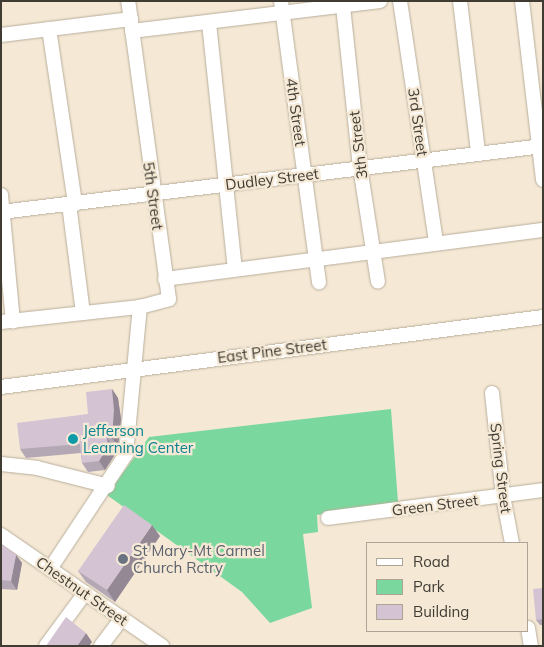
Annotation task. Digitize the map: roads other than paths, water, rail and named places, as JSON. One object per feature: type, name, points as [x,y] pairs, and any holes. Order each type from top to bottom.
[{"type":"street","name":"5th Street","points":[[128,1],[152,195],[168,299],[140,307]]},
{"type":"street","points":[[1,35],[49,29],[209,23],[282,8],[343,6],[380,1]]},
{"type":"street","name":"3rd Street","points":[[400,1],[436,242]]},
{"type":"street","points":[[460,1],[478,153]]},
{"type":"street","points":[[522,1],[543,180]]},
{"type":"street","name":"3th Street","points":[[343,6],[360,167],[378,282]]},
{"type":"street","name":"4th Street","points":[[282,8],[319,282]]},
{"type":"street","points":[[209,23],[228,185],[235,269]]},
{"type":"street","points":[[49,29],[72,204],[83,313]]},
{"type":"street","name":"Dudley Street","points":[[2,212],[152,195],[423,158],[540,146]]},
{"type":"street","points":[[1,195],[7,322],[140,307],[126,454],[108,486],[50,569]]},
{"type":"street","points":[[165,279],[436,242],[543,230]]},
{"type":"street","name":"East Pine Street","points":[[1,387],[543,317]]},
{"type":"street","name":"Spring Street","points":[[492,393],[503,496],[512,542]]},
{"type":"street","points":[[1,464],[37,468],[108,486]]},
{"type":"street","name":"Green Street","points":[[328,518],[543,490]]},
{"type":"street","name":"Chestnut Street","points":[[1,535],[158,645]]},
{"type":"street","points":[[46,646],[85,593]]},
{"type":"street","points":[[101,646],[122,618]]},
{"type":"street","points":[[529,632],[531,646]]},
{"type":"place","name":"Jefferson Learning Center","points":[[73,439]]},
{"type":"place","name":"St Mary-Mt Carmel Church Rctry","points":[[123,559]]}]
